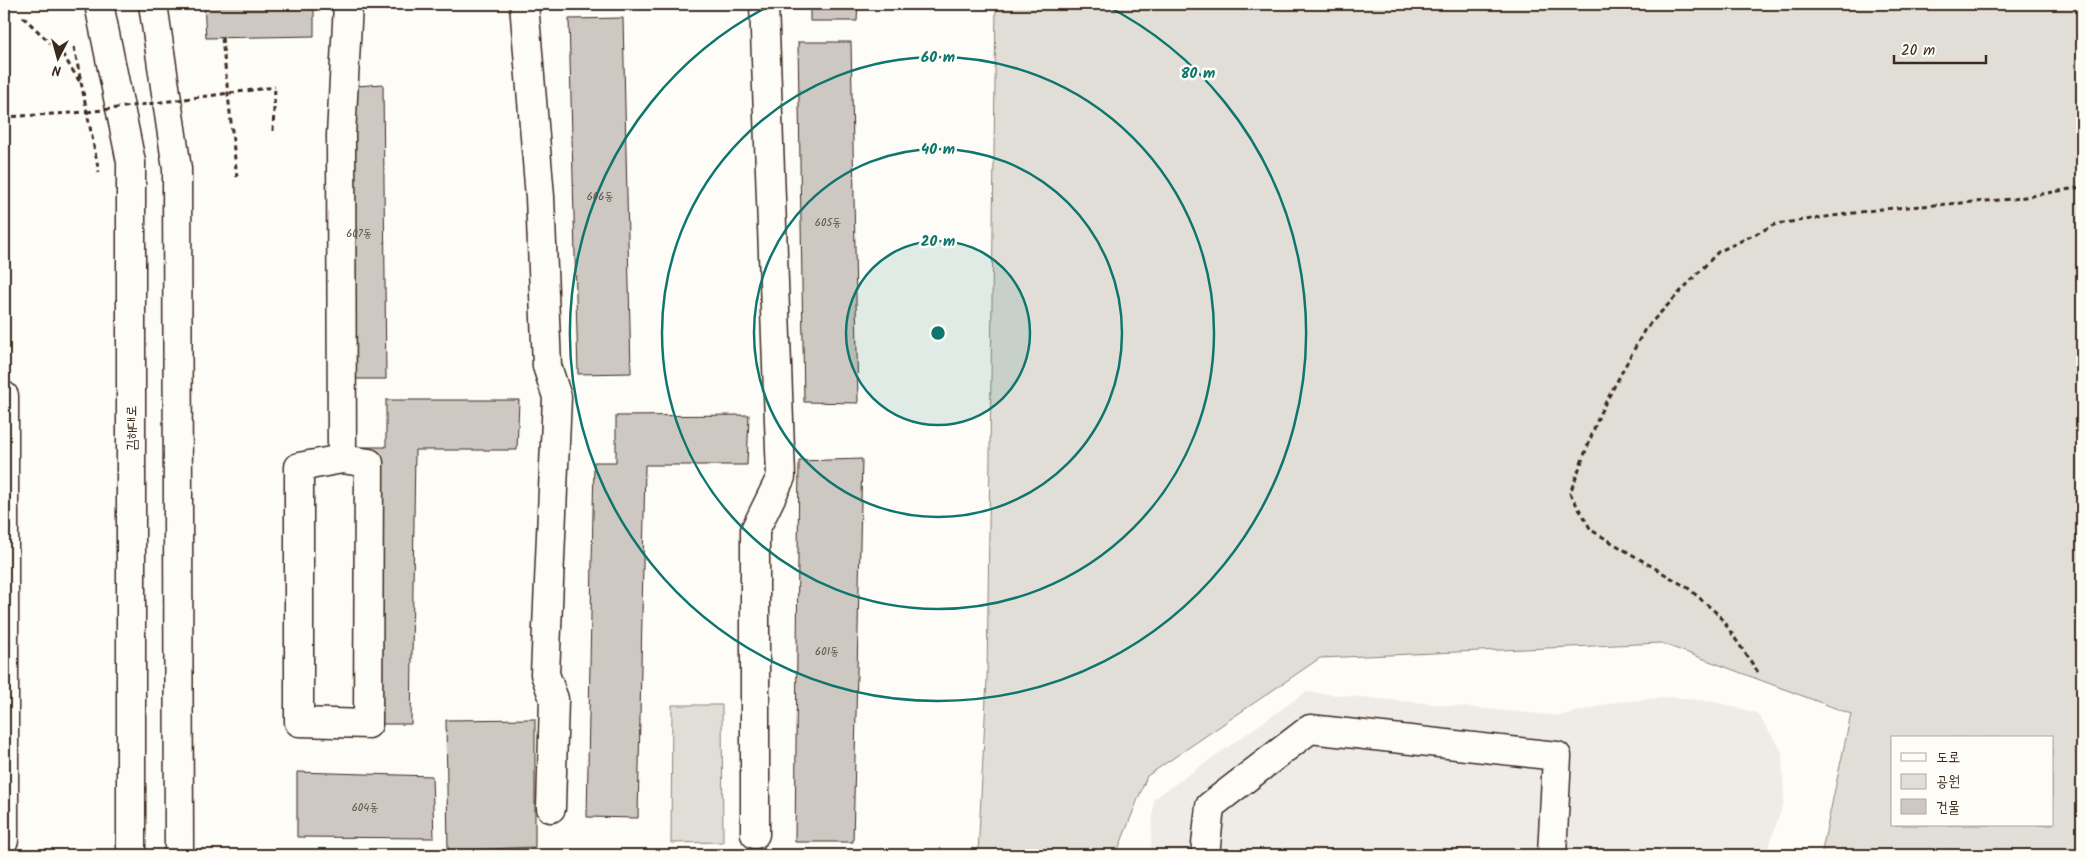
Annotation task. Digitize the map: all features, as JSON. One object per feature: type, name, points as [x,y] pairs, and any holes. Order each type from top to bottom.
[{"type":"main road","name":"김해대로","points":[[99,4],[131,162],[131,855]]},
{"type":"main road","points":[[153,4],[177,169],[179,855]]},
{"type":"main road","points":[[342,459],[341,135],[348,4]]},
{"type":"main road","points":[[524,4],[540,197],[546,366],[557,397],[545,674],[554,699],[551,808]]},
{"type":"main road","points":[[755,834],[755,530],[781,477],[764,4]]},
{"type":"main road","points":[[4,396],[4,840]]},
{"type":"main road","points":[[342,459],[370,463],[368,724],[299,722],[299,467],[342,459]]},
{"type":"main road","points":[[1205,855],[1210,806],[1310,729],[1557,756],[1552,855]]},
{"type":"path","points":[[23,16],[63,55],[82,84]]},
{"type":"path","points":[[222,38],[237,178]]},
{"type":"path","points":[[74,47],[101,180]]},
{"type":"path","points":[[4,117],[87,112],[275,87],[273,131]]},
{"type":"path","points":[[1758,672],[1719,615],[1688,588],[1591,530],[1570,493],[1600,413],[1645,329],[1718,252],[1776,224],[1882,209],[2013,199],[2082,187]]},
{"type":"shaded area","points":[[1306,692],[1560,716],[1616,702],[1672,697],[1715,702],[1757,713],[1782,751],[1784,801],[1766,855],[1150,855],[1154,799]]},
{"type":"green space","points":[[996,4],[2082,4],[2082,855],[1821,855],[1851,714],[1661,643],[1320,658],[1147,776],[1116,855],[978,855],[987,679]]},
{"type":"green space","points":[[672,705],[722,705],[723,842],[671,843]]},
{"type":"building","points":[[204,4],[314,4],[314,36],[206,38]]},
{"type":"building","points":[[810,4],[858,4],[857,21],[810,21]]},
{"type":"building","points":[[623,18],[631,373],[578,374],[569,19]]},
{"type":"building","points":[[798,42],[851,42],[858,403],[804,402]]},
{"type":"building","points":[[383,84],[386,379],[336,379],[332,88]]},
{"type":"building","points":[[386,400],[519,400],[517,450],[415,450],[411,724],[360,724],[364,447],[386,447]]},
{"type":"building","points":[[749,415],[747,465],[645,465],[638,818],[587,817],[594,462],[616,462],[616,416]]},
{"type":"building","points":[[862,459],[853,842],[795,842],[799,461]]},
{"type":"building","points":[[535,719],[535,847],[448,851],[446,720]]},
{"type":"building","points":[[297,772],[432,776],[434,838],[297,837]]}]
